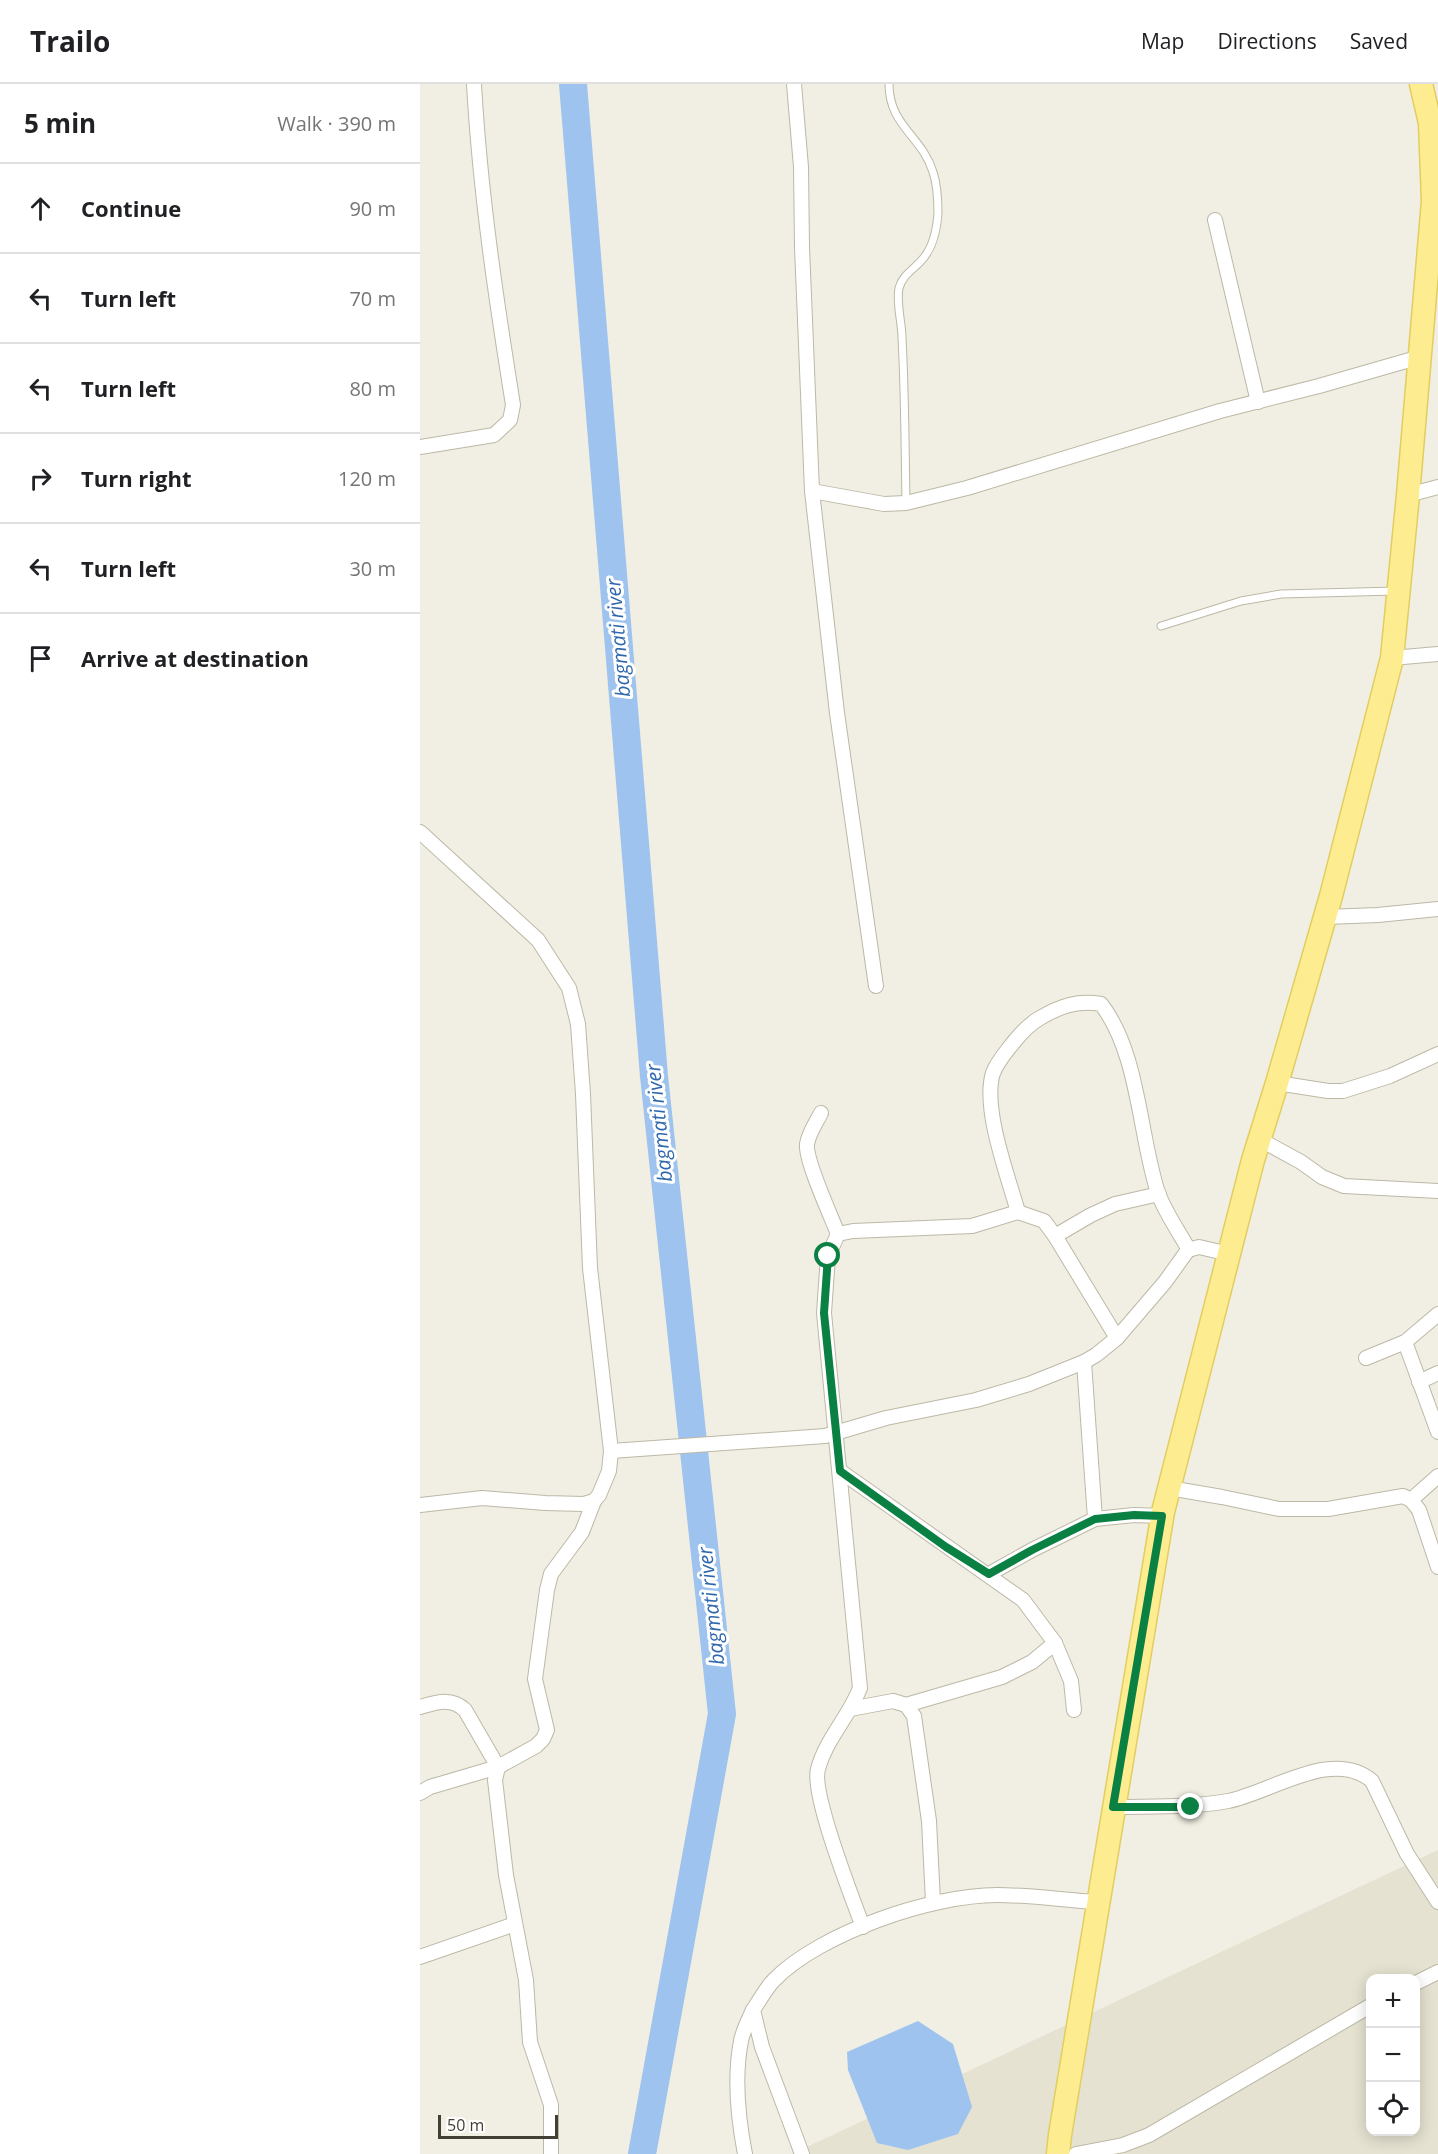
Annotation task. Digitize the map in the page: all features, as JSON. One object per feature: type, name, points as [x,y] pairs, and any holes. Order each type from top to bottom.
[{"type":"main road","points":[[1058,2154],[1097,1902],[1162,1516],[1259,1139],[1325,916],[1392,658],[1436,201],[1430,123],[1421,84]]},
{"type":"street","points":[[420,447],[494,435],[502,430],[510,420],[513,405],[487,231],[476,134],[474,84]]},
{"type":"street","points":[[794,84],[801,167],[812,491],[837,713],[876,986]]},
{"type":"street","points":[[1215,220],[1258,402]]},
{"type":"street","points":[[812,491],[884,504],[906,503],[967,488],[1220,411],[1420,357]]},
{"type":"street","points":[[1408,495],[1438,488]]},
{"type":"street","points":[[1392,658],[1438,654]]},
{"type":"street","points":[[420,832],[538,940],[569,988],[578,1024],[584,1095],[590,1268],[611,1451],[609,1471],[582,1532],[551,1574],[547,1590],[535,1679],[547,1730],[543,1739],[536,1746],[498,1767],[430,1787],[420,1793]]},
{"type":"street","points":[[1325,916],[1378,915],[1438,909]]},
{"type":"street","points":[[1018,1212],[999,1145],[990,1097],[993,1073],[1002,1056],[1030,1023],[1066,1004],[1086,1001],[1101,1004],[1123,1040],[1159,1194],[1189,1250]]},
{"type":"street","points":[[1277,1083],[1328,1091],[1343,1091],[1390,1076],[1438,1054]]},
{"type":"street","points":[[821,1113],[810,1133],[807,1146],[810,1161],[838,1234],[828,1256],[824,1313],[831,1434],[840,1471],[860,1688],[850,1709],[828,1743],[817,1771],[817,1789],[862,1926]]},
{"type":"street","points":[[1259,1139],[1301,1162],[1322,1177],[1344,1185],[1437,1194]]},
{"type":"street","points":[[1055,1236],[1115,1204],[1159,1194]]},
{"type":"street","points":[[838,1234],[894,1228],[972,1226],[1018,1212],[1044,1221],[1117,1338]]},
{"type":"street","points":[[611,1451],[831,1434],[886,1418],[976,1400],[1029,1384],[1084,1362],[1117,1338],[1189,1250],[1199,1247],[1229,1254]]},
{"type":"street","points":[[1366,1358],[1405,1342],[1438,1314]]},
{"type":"street","points":[[1405,1342],[1438,1432]]},
{"type":"street","points":[[1084,1362],[1095,1519]]},
{"type":"street","points":[[1419,1382],[1438,1373]]},
{"type":"street","points":[[840,1471],[1023,1600],[1055,1643],[1071,1681],[1074,1710]]},
{"type":"street","points":[[1411,1500],[1438,1476]]},
{"type":"street","points":[[1169,1488],[1279,1509],[1328,1509],[1402,1496],[1411,1500],[1419,1510],[1438,1567]]},
{"type":"street","points":[[420,1505],[482,1498],[545,1503],[584,1504],[594,1501]]},
{"type":"street","points":[[989,1574],[1095,1519],[1134,1515],[1162,1516]]},
{"type":"street","points":[[850,1709],[893,1701],[906,1705],[1002,1677],[1032,1662],[1055,1643]]},
{"type":"street","points":[[420,1707],[441,1702],[458,1703],[465,1710],[498,1767],[495,1779],[506,1875],[526,1980],[530,2042],[551,2105],[551,2154]]},
{"type":"street","points":[[906,1705],[914,1716],[929,1821],[933,1902]]},
{"type":"street","points":[[1113,1807],[1191,1807],[1231,1801],[1266,1790],[1304,1774],[1352,1769],[1372,1781],[1407,1854],[1438,1902]]},
{"type":"street","points":[[745,2154],[741,2133],[738,2069],[741,2039],[753,2010],[773,1981],[793,1964],[825,1944],[862,1926],[933,1902],[996,1895],[1097,1902]]},
{"type":"street","points":[[420,1957],[515,1924]]},
{"type":"street","points":[[1420,1981],[1438,1972]]},
{"type":"street","points":[[1076,2154],[1123,2145],[1149,2135],[1366,2009]]},
{"type":"street","points":[[753,2010],[762,2047],[802,2154]]},
{"type":"lane","points":[[889,84],[889,99],[895,116],[918,145],[933,172],[938,213],[930,248],[924,258],[902,279],[899,289],[906,503]]},
{"type":"lane","points":[[1161,626],[1241,602],[1281,594],[1399,591]]},
{"type":"shaded area","points":[[1438,1850],[1438,2154],[792,2154]]},
{"type":"water","points":[[918,2021],[953,2044],[972,2107],[958,2134],[908,2150],[877,2143],[848,2070],[847,2052]]},
{"type":"waterway","name":"bagmati river","points":[[573,84],[654,1076],[722,1714],[642,2154]]},
{"type":"route","points":[[828,1256],[824,1313],[840,1471],[946,1547],[989,1574],[1095,1519],[1134,1515],[1162,1516],[1113,1807],[1191,1807]]}]
